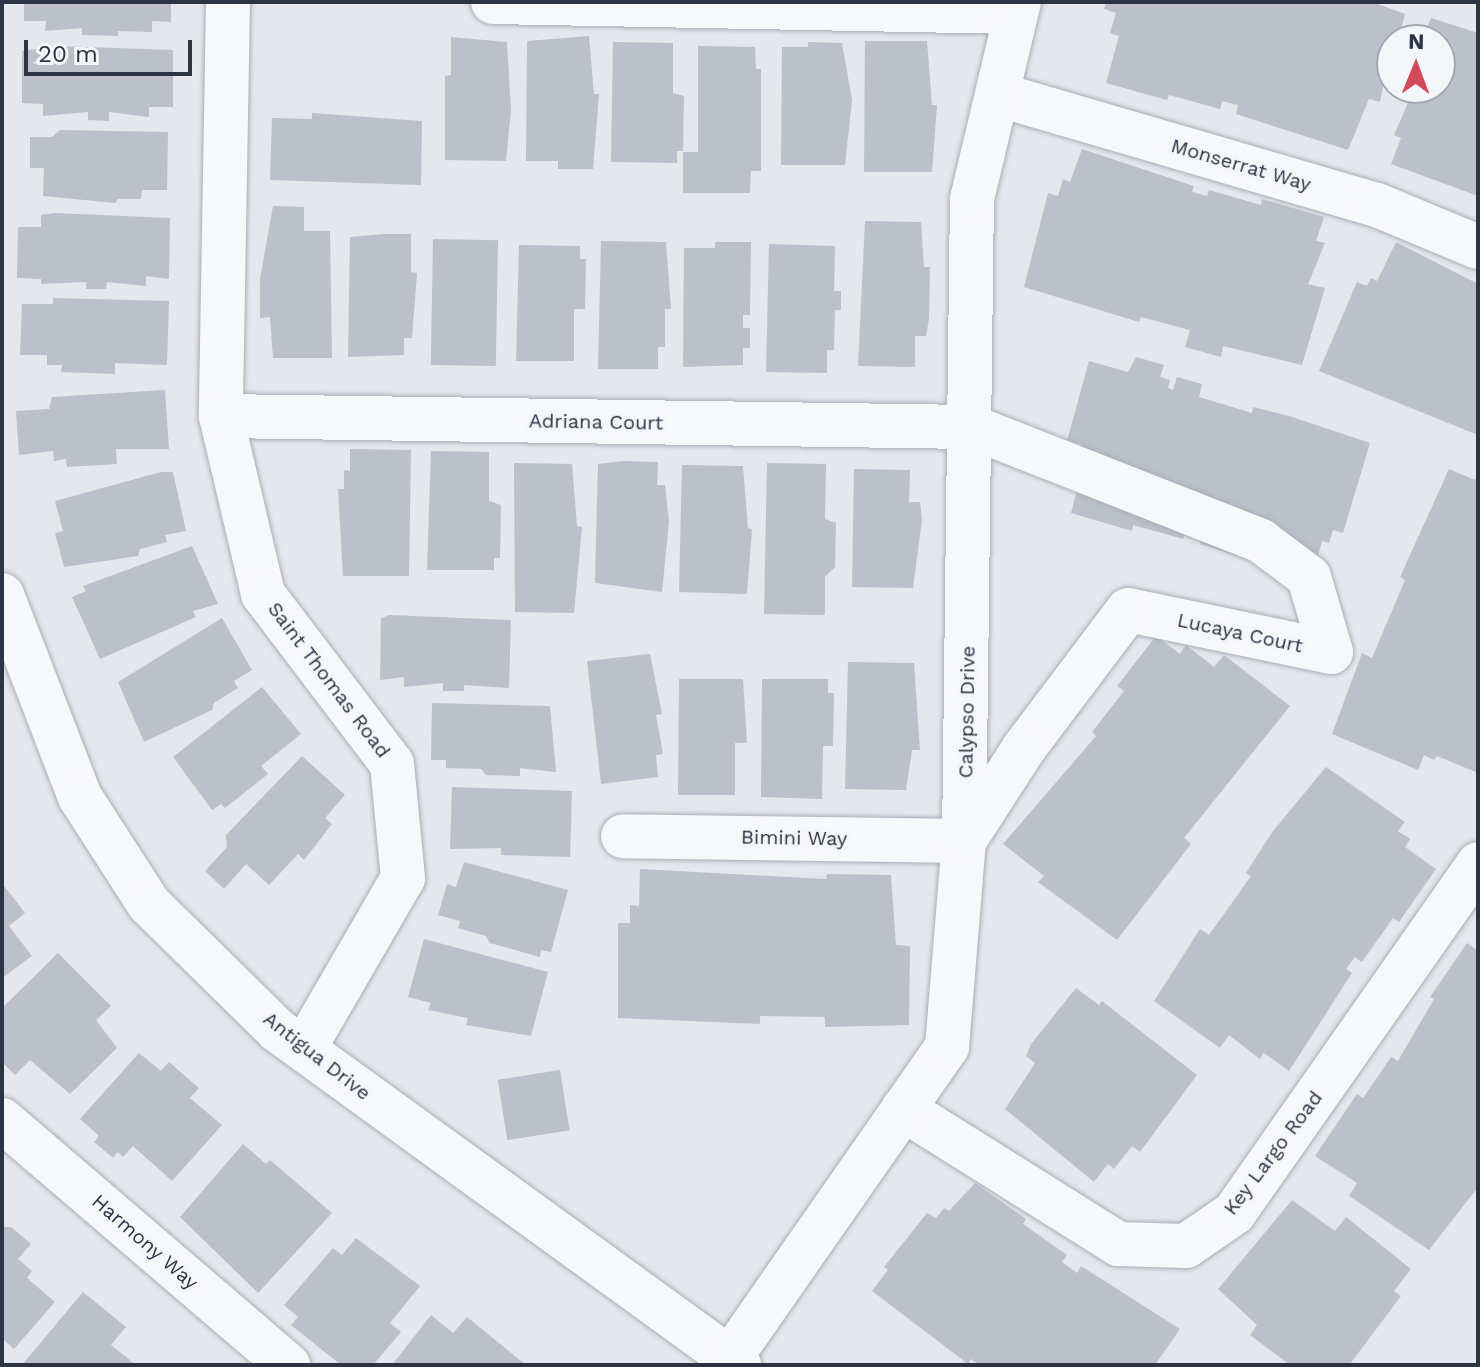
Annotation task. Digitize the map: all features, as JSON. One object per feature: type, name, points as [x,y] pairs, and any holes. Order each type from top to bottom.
[{"type":"street","name":"Saint Thomas Road","points":[[228,2],[221,416],[263,594],[392,764],[403,878],[304,1049]]},
{"type":"street","points":[[493,2],[1018,7]]},
{"type":"street","name":"Calypso Drive","points":[[731,1363],[947,1047],[964,841],[972,427],[972,199],[1000,95],[1018,7]]},
{"type":"street","name":"Monserrat Way","points":[[1000,95],[1377,205],[1478,247]]},
{"type":"street","name":"Adriana Court","points":[[221,416],[972,427]]},
{"type":"street","name":"Lucaya Court","points":[[964,841],[1024,748],[1128,610],[1331,652],[1309,577],[1261,541],[972,427]]},
{"type":"street","name":"Antigua Drive","points":[[2,595],[80,797],[149,904],[277,1030],[731,1363]]},
{"type":"street","name":"Bimini Way","points":[[623,836],[964,841]]},
{"type":"street","name":"Key Largo Road","points":[[903,1109],[1118,1244],[1186,1246],[1234,1213],[1478,864]]},
{"type":"street","name":"Harmony Way","points":[[2,1120],[288,1365]]},
{"type":"building","points":[[24,2],[171,2],[171,22],[152,21],[152,32],[118,31],[118,36],[82,35],[82,28],[45,31],[46,21],[24,21]]},
{"type":"building","points":[[1106,2],[1372,2],[1405,14],[1402,24],[1376,24],[1376,101],[1369,99],[1348,150],[1236,114],[1238,105],[1222,101],[1220,109],[1169,95],[1167,100],[1106,83],[1119,36],[1110,33],[1116,13],[1104,9]]},
{"type":"building","points":[[1431,18],[1450,24],[1429,24]]},
{"type":"building","points":[[1456,26],[1478,33],[1478,196],[1391,164],[1401,138],[1394,135],[1408,104],[1456,104]]},
{"type":"building","points":[[589,36],[594,94],[599,94],[593,169],[558,169],[558,161],[526,161],[527,41]]},
{"type":"building","points":[[451,37],[507,42],[511,110],[506,161],[445,160],[445,76],[451,75]]},
{"type":"building","points":[[865,41],[927,41],[932,105],[937,105],[932,172],[864,172]]},
{"type":"building","points":[[613,42],[673,43],[673,93],[684,96],[683,151],[677,151],[677,163],[611,162]]},
{"type":"building","points":[[808,42],[842,43],[852,100],[845,165],[781,165],[782,47],[808,47]]},
{"type":"building","points":[[57,46],[173,50],[173,107],[149,107],[149,117],[109,112],[109,121],[88,120],[88,112],[43,116],[43,104],[22,103],[22,51]]},
{"type":"building","points":[[698,46],[755,47],[756,69],[761,69],[761,171],[751,171],[750,193],[683,193],[683,152],[698,152]]},
{"type":"building","points":[[312,113],[422,121],[421,185],[270,180],[272,118],[312,119]]},
{"type":"building","points":[[60,130],[168,132],[167,190],[142,190],[141,199],[118,199],[115,203],[43,196],[44,168],[30,168],[30,137],[52,137]]},
{"type":"building","points":[[1082,149],[1194,186],[1192,192],[1207,196],[1209,190],[1261,205],[1262,199],[1324,217],[1316,241],[1325,243],[1308,284],[1325,288],[1302,365],[1223,346],[1221,357],[1185,347],[1190,330],[1141,317],[1139,322],[1024,287],[1048,193],[1058,196],[1063,179],[1070,182]]},
{"type":"building","points":[[273,206],[304,207],[304,231],[330,231],[332,358],[273,358],[270,317],[260,318],[260,279]]},
{"type":"building","points":[[41,215],[170,218],[169,279],[146,276],[146,286],[107,282],[106,289],[86,289],[86,282],[41,284],[41,279],[17,278],[18,227],[41,227]]},
{"type":"building","points":[[865,221],[921,222],[924,267],[930,267],[929,319],[926,336],[915,336],[915,367],[858,366]]},
{"type":"building","points":[[411,234],[411,272],[417,273],[412,338],[404,338],[404,355],[348,357],[350,237]]},
{"type":"building","points":[[433,239],[498,240],[496,366],[431,365]]},
{"type":"building","points":[[601,241],[666,242],[671,309],[665,309],[665,347],[658,347],[658,369],[598,369]]},
{"type":"building","points":[[715,242],[751,242],[750,315],[743,315],[743,328],[750,328],[750,348],[743,348],[743,365],[683,367],[684,248],[715,248]]},
{"type":"building","points":[[1396,242],[1478,284],[1478,435],[1319,371],[1357,282],[1367,286],[1371,278],[1377,281]]},
{"type":"building","points":[[769,244],[835,246],[834,291],[841,291],[841,310],[835,310],[834,350],[827,350],[827,373],[766,372]]},
{"type":"building","points":[[519,245],[580,246],[580,259],[586,259],[585,309],[574,309],[574,361],[516,361]]},
{"type":"building","points":[[53,298],[169,301],[167,365],[115,363],[115,374],[61,372],[62,365],[47,365],[47,355],[20,355],[22,304],[53,304]]},
{"type":"building","points":[[1136,357],[1164,365],[1160,377],[1170,380],[1168,388],[1173,390],[1177,377],[1202,384],[1199,397],[1252,413],[1253,407],[1289,416],[1370,443],[1343,533],[1333,530],[1329,543],[1322,541],[1312,579],[1200,544],[1203,535],[1186,531],[1183,539],[1133,525],[1132,531],[1071,513],[1083,467],[1075,465],[1081,444],[1067,441],[1089,361],[1128,372]]},
{"type":"building","points":[[165,390],[169,449],[116,449],[117,464],[67,467],[66,459],[54,461],[53,451],[19,455],[16,411],[49,409],[52,397]]},
{"type":"building","points":[[350,449],[411,450],[409,576],[343,576],[338,489],[344,489],[344,470],[350,471]]},
{"type":"building","points":[[431,451],[489,452],[489,501],[501,505],[500,558],[494,558],[494,570],[427,570]]},
{"type":"building","points":[[658,462],[657,485],[665,485],[669,522],[662,592],[595,583],[598,464]]},
{"type":"building","points":[[514,463],[572,464],[577,526],[582,527],[574,613],[515,612]]},
{"type":"building","points":[[767,463],[826,464],[825,519],[836,523],[835,567],[825,577],[825,615],[764,614]]},
{"type":"building","points":[[682,465],[743,466],[748,528],[752,529],[747,594],[679,592]]},
{"type":"building","points":[[854,469],[910,470],[909,502],[920,502],[922,520],[913,588],[852,587]]},
{"type":"building","points":[[1449,469],[1475,480],[1478,472],[1478,773],[1437,756],[1434,760],[1424,755],[1418,770],[1332,734],[1362,653],[1372,658],[1405,580],[1400,577]]},
{"type":"building","points":[[161,472],[173,472],[186,531],[165,535],[167,542],[140,549],[138,556],[64,567],[55,533],[63,531],[55,501]]},
{"type":"building","points":[[192,546],[218,604],[193,611],[196,617],[100,659],[72,597],[86,591],[83,586]]},
{"type":"building","points":[[390,615],[511,620],[509,688],[464,685],[464,691],[443,691],[443,683],[404,687],[404,677],[380,680],[381,618]]},
{"type":"building","points":[[222,618],[252,670],[234,681],[238,688],[214,703],[212,710],[144,742],[118,682]]},
{"type":"building","points":[[1156,636],[1180,654],[1186,645],[1214,667],[1224,655],[1290,706],[1184,838],[1191,844],[1117,940],[1038,882],[1044,876],[1003,844],[1096,736],[1092,732],[1124,691],[1117,686]]},
{"type":"building","points":[[650,654],[662,714],[656,715],[663,754],[656,755],[658,777],[601,784],[587,661]]},
{"type":"building","points":[[848,662],[914,663],[920,750],[912,750],[906,790],[845,789]]},
{"type":"building","points":[[679,679],[743,679],[747,743],[735,743],[735,795],[678,795]]},
{"type":"building","points":[[762,679],[828,679],[828,693],[834,693],[833,746],[823,746],[822,799],[761,797]]},
{"type":"building","points":[[262,687],[301,734],[261,766],[268,774],[225,808],[221,804],[212,810],[173,757]]},
{"type":"building","points":[[432,703],[550,706],[556,772],[520,768],[520,776],[486,775],[481,769],[446,768],[446,760],[431,760]]},
{"type":"building","points":[[302,756],[345,795],[325,818],[332,824],[304,860],[298,854],[269,885],[246,864],[224,889],[205,871],[227,847],[226,835]]},
{"type":"building","points":[[1326,767],[1405,822],[1398,831],[1410,839],[1405,847],[1436,869],[1399,922],[1393,918],[1362,962],[1355,957],[1346,969],[1352,973],[1289,1071],[1264,1053],[1260,1059],[1229,1035],[1220,1048],[1154,1001],[1200,929],[1209,935],[1251,876],[1246,873],[1273,831]]},
{"type":"building","points":[[452,787],[572,791],[570,857],[501,855],[501,848],[450,849]]},
{"type":"building","points":[[464,862],[568,890],[551,952],[541,950],[540,957],[490,943],[486,936],[458,928],[460,921],[438,915],[447,884],[456,887]]},
{"type":"building","points":[[640,869],[826,879],[827,874],[891,875],[896,945],[910,946],[909,1025],[825,1027],[825,1017],[760,1016],[760,1024],[618,1018],[618,923],[630,923],[630,905],[639,906]]},
{"type":"building","points":[[2,883],[25,913],[9,926],[32,956],[2,978]]},
{"type":"building","points":[[424,939],[548,972],[531,1036],[466,1025],[468,1018],[428,1010],[431,1003],[408,997]]},
{"type":"building","points":[[1467,943],[1478,951],[1478,1187],[1429,1250],[1349,1196],[1357,1183],[1315,1156],[1357,1094],[1363,1098],[1391,1057],[1398,1061],[1434,999],[1430,997]]},
{"type":"building","points":[[58,953],[111,1006],[96,1020],[117,1048],[70,1094],[30,1060],[15,1075],[2,1062],[2,1008]]},
{"type":"building","points":[[1076,988],[1099,1005],[1102,1001],[1197,1075],[1140,1152],[1132,1146],[1114,1169],[1108,1164],[1094,1182],[1005,1109],[1035,1063],[1026,1056],[1031,1044]]},
{"type":"building","points":[[139,1053],[161,1071],[169,1062],[199,1088],[190,1098],[222,1125],[172,1181],[133,1146],[123,1157],[118,1152],[113,1158],[94,1142],[99,1136],[80,1119]]},
{"type":"building","points":[[560,1070],[570,1130],[507,1140],[498,1080]]},
{"type":"building","points":[[243,1144],[266,1164],[270,1160],[332,1213],[258,1293],[180,1217]]},
{"type":"building","points":[[975,1183],[1026,1219],[1023,1224],[1067,1255],[1062,1262],[1077,1273],[1081,1266],[1180,1329],[1155,1365],[979,1365],[971,1359],[968,1364],[872,1291],[888,1270],[884,1267],[927,1213],[936,1218],[944,1208],[949,1211]]},
{"type":"building","points":[[1292,1200],[1335,1231],[1346,1217],[1411,1269],[1394,1291],[1401,1296],[1350,1364],[1290,1365],[1250,1335],[1257,1325],[1218,1289]]},
{"type":"building","points":[[2,1227],[11,1227],[31,1244],[18,1259],[32,1271],[27,1278],[55,1302],[14,1349],[2,1338]]},
{"type":"building","points":[[356,1238],[420,1286],[390,1323],[401,1332],[373,1365],[341,1365],[291,1325],[298,1317],[284,1305],[333,1248],[342,1255]]},
{"type":"building","points":[[83,1292],[126,1327],[111,1345],[136,1365],[22,1365]]},
{"type":"building","points":[[431,1315],[453,1333],[467,1317],[526,1365],[392,1365]]}]
